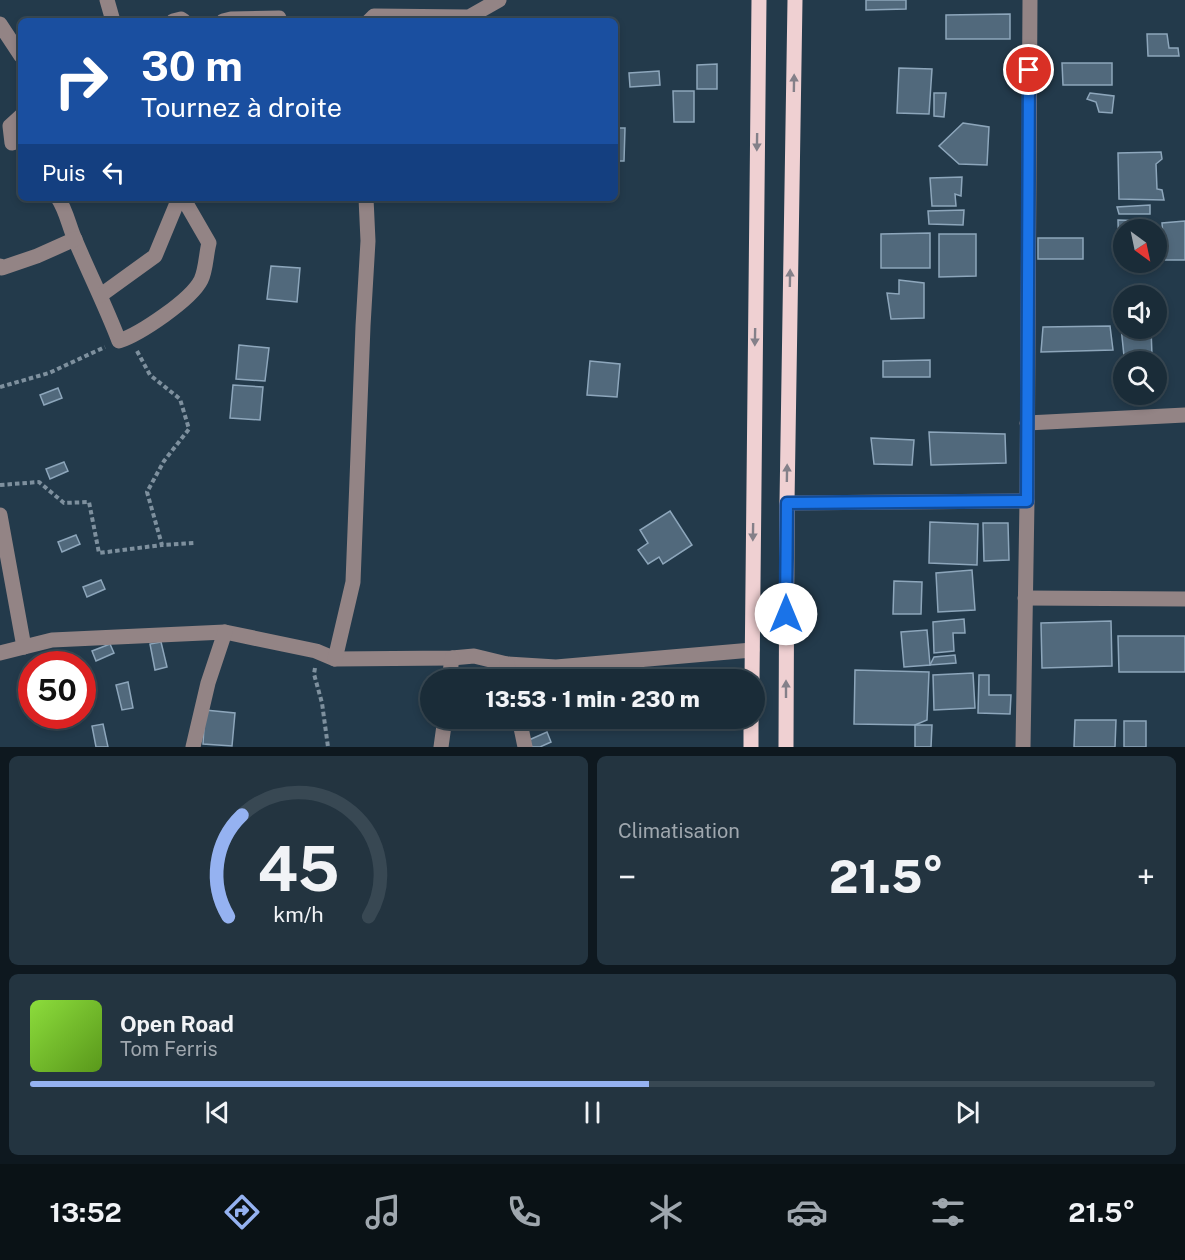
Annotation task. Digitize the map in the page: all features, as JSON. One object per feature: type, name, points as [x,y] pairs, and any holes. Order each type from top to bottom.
[{"type":"main road","points":[[752,669],[759,0]]},
{"type":"main road","points":[[786,747],[787,503],[795,0]]},
{"type":"main road","points":[[751,729],[751,747]]},
{"type":"street","points":[[107,0],[111,18]]},
{"type":"street","points":[[420,18],[469,17],[499,0]]},
{"type":"street","points":[[1023,747],[1030,0]]},
{"type":"street","points":[[0,24],[18,51]]},
{"type":"street","points":[[11,145],[10,126],[18,119]]},
{"type":"street","points":[[60,201],[75,239],[124,339],[176,308],[201,280],[209,243],[183,201]]},
{"type":"street","points":[[101,295],[155,256],[180,201]]},
{"type":"street","points":[[335,659],[353,582],[368,241],[366,201]]},
{"type":"street","points":[[0,266],[2,268],[37,256],[75,239]]},
{"type":"street","points":[[1027,423],[1185,415]]},
{"type":"street","points":[[787,503],[1027,501]]},
{"type":"street","points":[[0,515],[24,647]]},
{"type":"street","points":[[1025,598],[1185,599]]},
{"type":"street","points":[[0,653],[52,640],[225,632],[316,651],[335,659],[474,656],[507,664],[556,667],[752,650]]},
{"type":"street","points":[[193,747],[208,683],[225,632]]},
{"type":"street","points":[[450,669],[452,658]]},
{"type":"street","points":[[507,664],[508,669]]},
{"type":"street","points":[[441,747],[443,729]]},
{"type":"street","points":[[521,729],[525,747]]},
{"type":"path","points":[[0,387],[49,374],[124,339],[150,375],[180,399],[189,429],[164,461],[147,492],[162,545]]},
{"type":"path","points":[[0,485],[39,482],[64,503],[89,502],[99,553],[194,543]]},
{"type":"path","points":[[316,651],[314,674],[322,703],[328,747]]},
{"type":"building","points":[[866,0],[906,0],[906,9],[866,10]]},
{"type":"building","points":[[1010,14],[1010,39],[946,39],[946,15]]},
{"type":"building","points":[[1147,34],[1167,34],[1169,48],[1178,48],[1179,56],[1148,56]]},
{"type":"building","points":[[1062,63],[1112,63],[1112,85],[1063,85]]},
{"type":"building","points":[[717,64],[717,89],[697,89],[697,65]]},
{"type":"building","points":[[899,68],[932,69],[929,114],[897,113]]},
{"type":"building","points":[[659,71],[660,85],[630,87],[629,73]]},
{"type":"building","points":[[673,91],[694,91],[694,122],[674,122]]},
{"type":"building","points":[[934,93],[946,93],[944,117],[934,116]]},
{"type":"building","points":[[1090,93],[1114,96],[1112,113],[1099,112],[1096,102],[1087,99]]},
{"type":"building","points":[[963,123],[989,127],[987,165],[959,164],[939,146]]},
{"type":"building","points":[[618,128],[625,128],[624,161],[618,161]]},
{"type":"building","points":[[1161,152],[1162,159],[1156,164],[1157,189],[1162,190],[1164,200],[1119,199],[1118,153]]},
{"type":"building","points":[[962,177],[961,196],[955,194],[956,206],[932,206],[930,178]]},
{"type":"building","points":[[1150,205],[1150,214],[1119,214],[1117,207]]},
{"type":"building","points":[[964,210],[963,225],[929,224],[928,211]]},
{"type":"building","points":[[1185,221],[1185,260],[1167,260],[1167,223]]},
{"type":"building","points":[[930,233],[930,268],[881,268],[881,234]]},
{"type":"building","points":[[939,234],[976,234],[976,276],[939,277]]},
{"type":"building","points":[[1038,238],[1083,238],[1083,259],[1038,259]]},
{"type":"building","points":[[271,266],[300,268],[297,302],[267,299]]},
{"type":"building","points":[[899,280],[924,283],[924,318],[891,319],[887,293],[899,294]]},
{"type":"building","points":[[1110,326],[1113,350],[1041,352],[1043,327]]},
{"type":"building","points":[[1122,339],[1151,339],[1152,351],[1123,351]]},
{"type":"building","points":[[239,345],[269,348],[265,381],[236,379]]},
{"type":"building","points":[[930,360],[930,377],[883,377],[883,361]]},
{"type":"building","points":[[590,361],[620,364],[617,397],[587,395]]},
{"type":"building","points":[[233,385],[263,387],[260,420],[230,418]]},
{"type":"building","points":[[58,388],[62,398],[44,405],[40,395]]},
{"type":"building","points":[[929,432],[1005,434],[1006,463],[931,465]]},
{"type":"building","points":[[871,438],[914,440],[912,465],[874,464]]},
{"type":"building","points":[[64,462],[68,471],[50,479],[46,469]]},
{"type":"building","points":[[670,511],[692,545],[663,564],[659,557],[648,564],[638,550],[648,543],[640,530]]},
{"type":"building","points":[[930,522],[978,524],[977,565],[929,563]]},
{"type":"building","points":[[983,523],[1008,523],[1009,560],[984,561]]},
{"type":"building","points":[[76,535],[80,544],[62,552],[58,542]]},
{"type":"building","points":[[972,570],[975,610],[938,612],[936,573]]},
{"type":"building","points":[[101,580],[105,589],[87,597],[83,587]]},
{"type":"building","points":[[894,581],[922,582],[921,614],[893,614]]},
{"type":"building","points":[[964,619],[965,633],[953,633],[954,651],[934,653],[933,622]]},
{"type":"building","points":[[1111,621],[1112,666],[1042,668],[1041,623]]},
{"type":"building","points":[[927,630],[930,665],[904,667],[901,632]]},
{"type":"building","points":[[1118,636],[1185,636],[1185,672],[1119,672]]},
{"type":"building","points":[[161,642],[167,667],[155,670],[150,644]]},
{"type":"building","points":[[110,644],[114,653],[96,661],[96,651],[92,651]]},
{"type":"building","points":[[955,655],[956,663],[930,665],[934,657]]},
{"type":"building","points":[[855,670],[929,672],[927,720],[915,725],[854,724]]},
{"type":"building","points":[[973,673],[975,708],[934,710],[933,675]]},
{"type":"building","points":[[979,675],[989,675],[989,695],[1011,695],[1010,714],[978,713]]},
{"type":"building","points":[[128,682],[133,708],[122,710],[116,685]]},
{"type":"building","points":[[205,710],[235,713],[232,746],[203,744]]},
{"type":"building","points":[[1075,720],[1116,720],[1115,747],[1074,747]]},
{"type":"building","points":[[1124,721],[1146,721],[1146,747],[1124,747]]},
{"type":"building","points":[[103,724],[108,747],[96,747],[93,729],[96,729],[96,725]]},
{"type":"building","points":[[915,725],[932,725],[931,747],[915,747]]},
{"type":"building","points":[[547,732],[551,742],[540,747],[532,747],[529,740]]},
{"type":"route","points":[[786,614],[787,503],[1027,501],[1029,70]]}]
